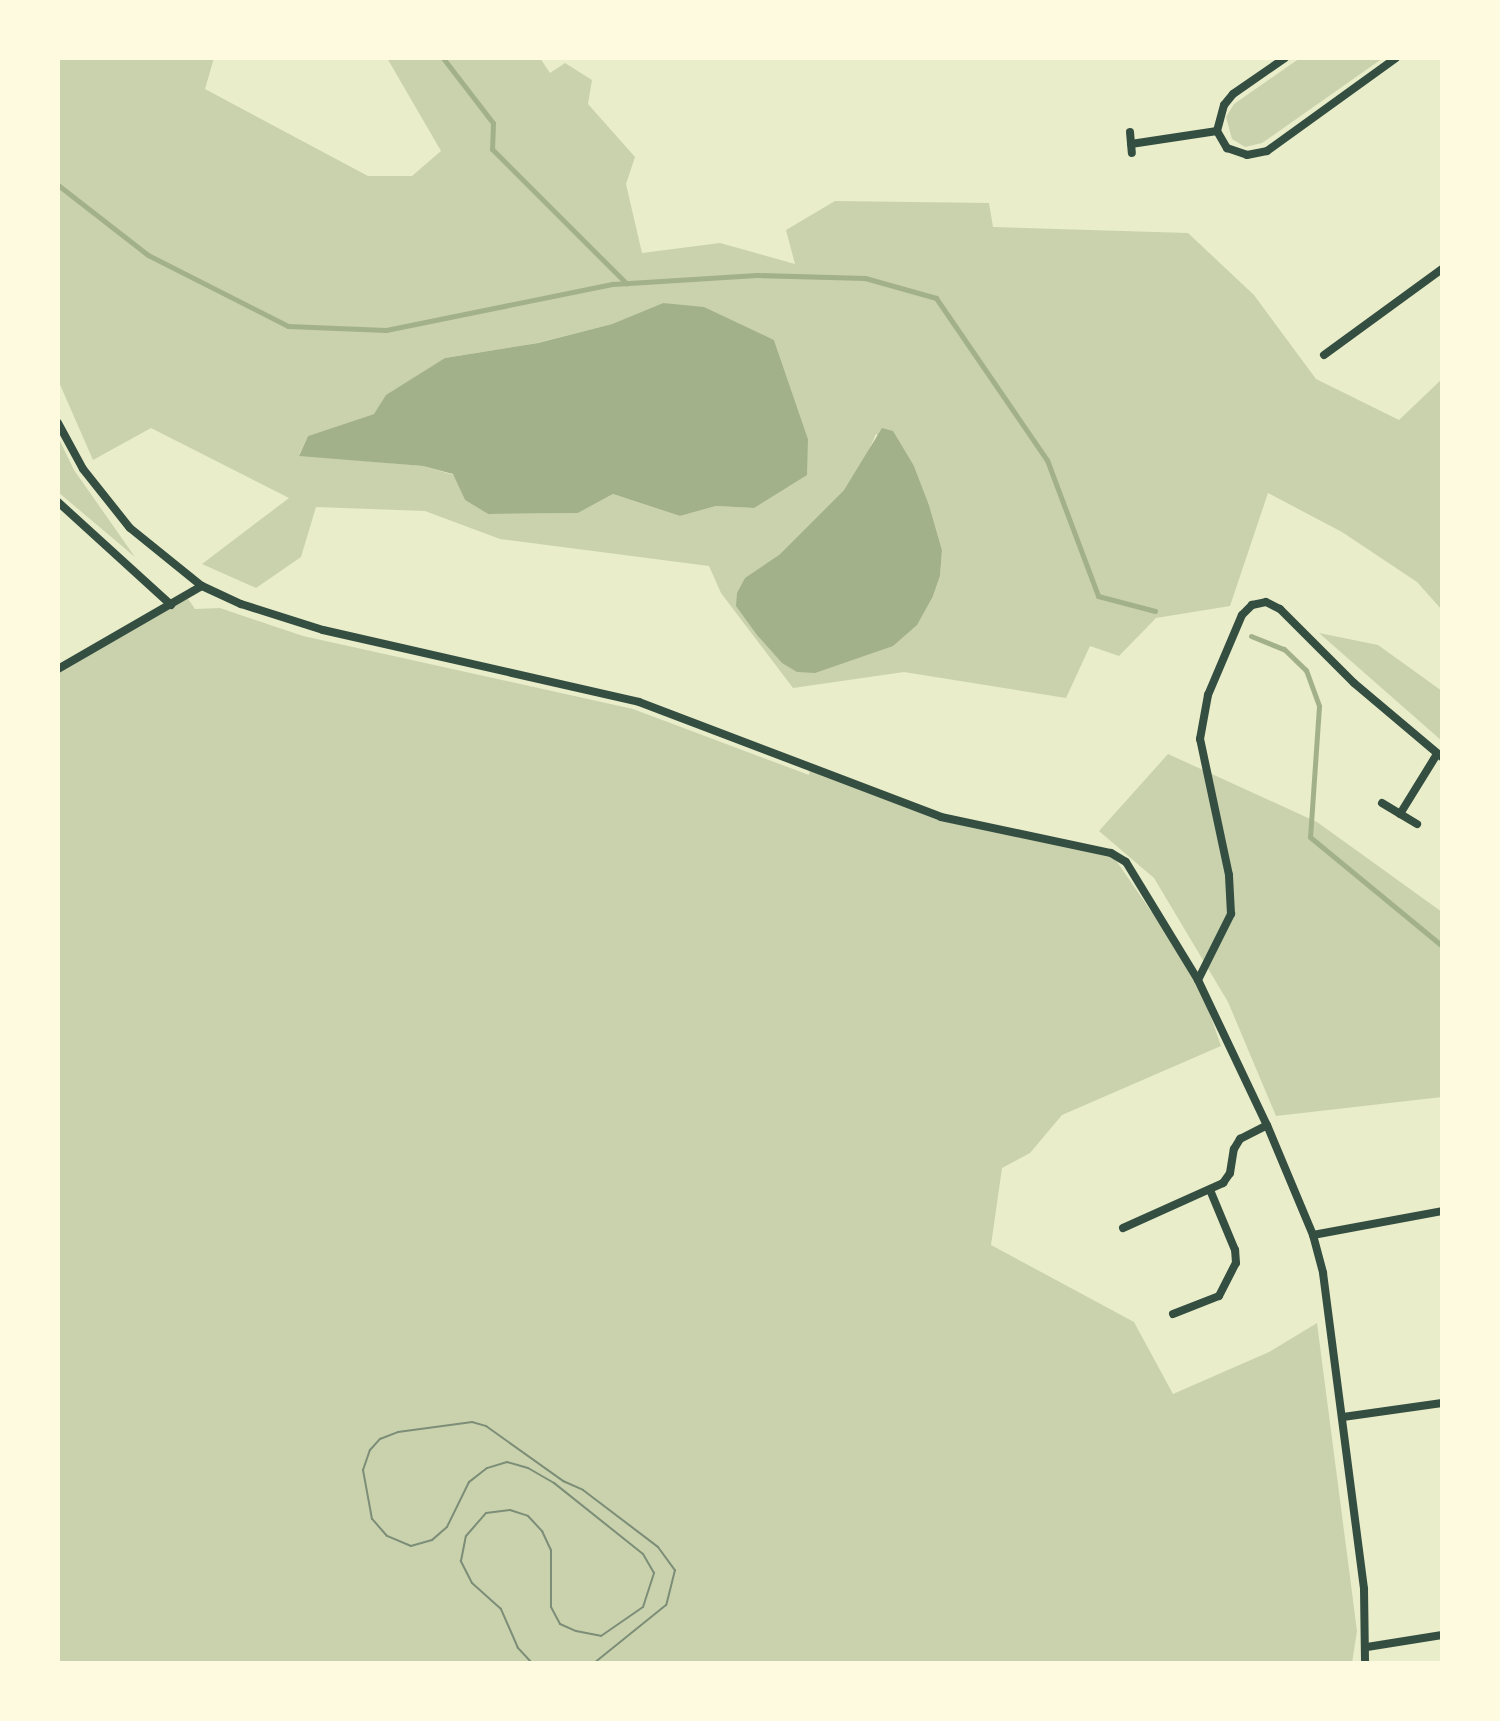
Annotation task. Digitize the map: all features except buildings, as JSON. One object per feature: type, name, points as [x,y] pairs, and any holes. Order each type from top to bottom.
[{"type":"street","points":[[1285,58],[1233,94],[1224,105],[1217,131],[1227,148],[1237,154],[1258,155],[1396,58]]},
{"type":"street","points":[[1130,132],[1132,149],[1217,131]]},
{"type":"street","points":[[1324,355],[1442,269]]},
{"type":"street","points":[[58,423],[105,500],[158,554],[202,586],[241,604],[323,630],[639,702],[941,817],[1111,853],[1126,862],[1198,980],[1267,1125],[1313,1235],[1323,1273],[1364,1589],[1365,1663]]},
{"type":"street","points":[[58,502],[171,605]]},
{"type":"street","points":[[58,669],[202,586]]},
{"type":"street","points":[[1198,980],[1231,914],[1229,875],[1200,739],[1208,695],[1242,615],[1252,605],[1266,602],[1280,609],[1354,683],[1439,756],[1400,814]]},
{"type":"street","points":[[1382,803],[1417,824]]},
{"type":"street","points":[[1123,1228],[1223,1183],[1230,1173],[1234,1149],[1240,1139],[1267,1125]]},
{"type":"street","points":[[1173,1314],[1219,1296],[1236,1263],[1235,1250],[1210,1190]]},
{"type":"street","points":[[1313,1235],[1442,1211]]},
{"type":"street","points":[[1343,1417],[1442,1403]]},
{"type":"street","points":[[1367,1647],[1442,1635]]},
{"type":"shaded area","points":[[58,58],[214,58],[205,89],[368,176],[412,176],[441,151],[387,58],[540,58],[550,73],[565,63],[592,80],[588,104],[635,157],[626,184],[642,253],[720,243],[795,264],[786,230],[835,201],[989,203],[993,227],[1188,233],[1254,295],[1316,379],[1399,420],[1442,379],[1442,610],[1417,582],[1342,532],[1268,493],[1230,606],[1156,618],[1119,656],[1090,646],[1066,698],[904,672],[793,688],[721,593],[709,566],[500,539],[425,511],[316,507],[301,557],[256,588],[202,564],[289,498],[151,428],[93,460],[58,380]],"holes":[[[663,303],[740,325],[774,340],[808,439],[754,508],[716,506],[680,516],[613,494],[578,513],[488,514],[465,500],[454,475],[423,466],[299,455],[308,436],[374,414],[445,358],[537,343],[612,324]],[[876,434],[914,466],[929,505],[942,550],[940,576],[933,596],[779,555],[844,490],[865,459]]]},
{"type":"shaded area","points":[[1300,58],[1383,58],[1262,143],[1245,147],[1232,139],[1226,117],[1234,104]]},
{"type":"shaded area","points":[[663,303],[704,307],[774,340],[808,439],[807,475],[754,508],[716,506],[680,516],[613,494],[578,513],[488,514],[465,500],[453,474],[423,466],[299,456],[308,436],[374,414],[386,395],[445,358],[538,343],[612,324]]},
{"type":"shaded area","points":[[882,428],[893,431],[914,466],[942,550],[940,576],[917,625],[893,646],[815,673],[797,672],[782,663],[757,635],[736,606],[737,593],[745,578],[779,555],[844,490]]},
{"type":"shaded area","points":[[58,437],[74,470],[135,557],[58,492]]},
{"type":"shaded area","points":[[186,596],[195,609],[220,608],[303,636],[633,709],[809,775],[810,768],[941,817],[1111,853],[1198,980],[1221,1046],[1062,1115],[1030,1153],[1002,1168],[991,1245],[1134,1322],[1173,1394],[1269,1352],[1317,1323],[1357,1631],[1352,1663],[58,1663],[58,670]]},
{"type":"shaded area","points":[[1319,633],[1378,645],[1442,691],[1442,741]]},
{"type":"shaded area","points":[[1168,754],[1317,822],[1442,912],[1442,1097],[1276,1116],[1228,1002],[1154,878],[1099,831]]},
{"type":"waterway","points":[[443,58],[493,123],[492,149],[626,283]]},
{"type":"waterway","points":[[58,185],[148,255],[288,326],[386,330],[613,284],[757,275],[865,278],[936,298],[1047,460],[1098,596],[1155,611]]},
{"type":"waterway","points":[[1251,636],[1284,649],[1306,670],[1319,706],[1310,837],[1442,946]]},
{"type":"tram line","points":[[532,1663],[518,1648],[501,1609],[472,1583],[461,1561],[466,1536],[486,1513],[510,1510],[528,1516],[542,1531],[551,1550],[551,1607],[560,1624],[576,1631],[601,1636],[643,1607],[654,1573],[643,1554],[554,1483],[528,1468],[507,1462],[487,1468],[469,1482],[447,1527],[432,1540],[411,1546],[387,1536],[372,1519],[363,1470],[370,1450],[380,1439],[398,1432],[472,1422],[486,1426],[563,1481],[583,1490],[658,1547],[675,1570],[666,1605],[594,1663]]}]
